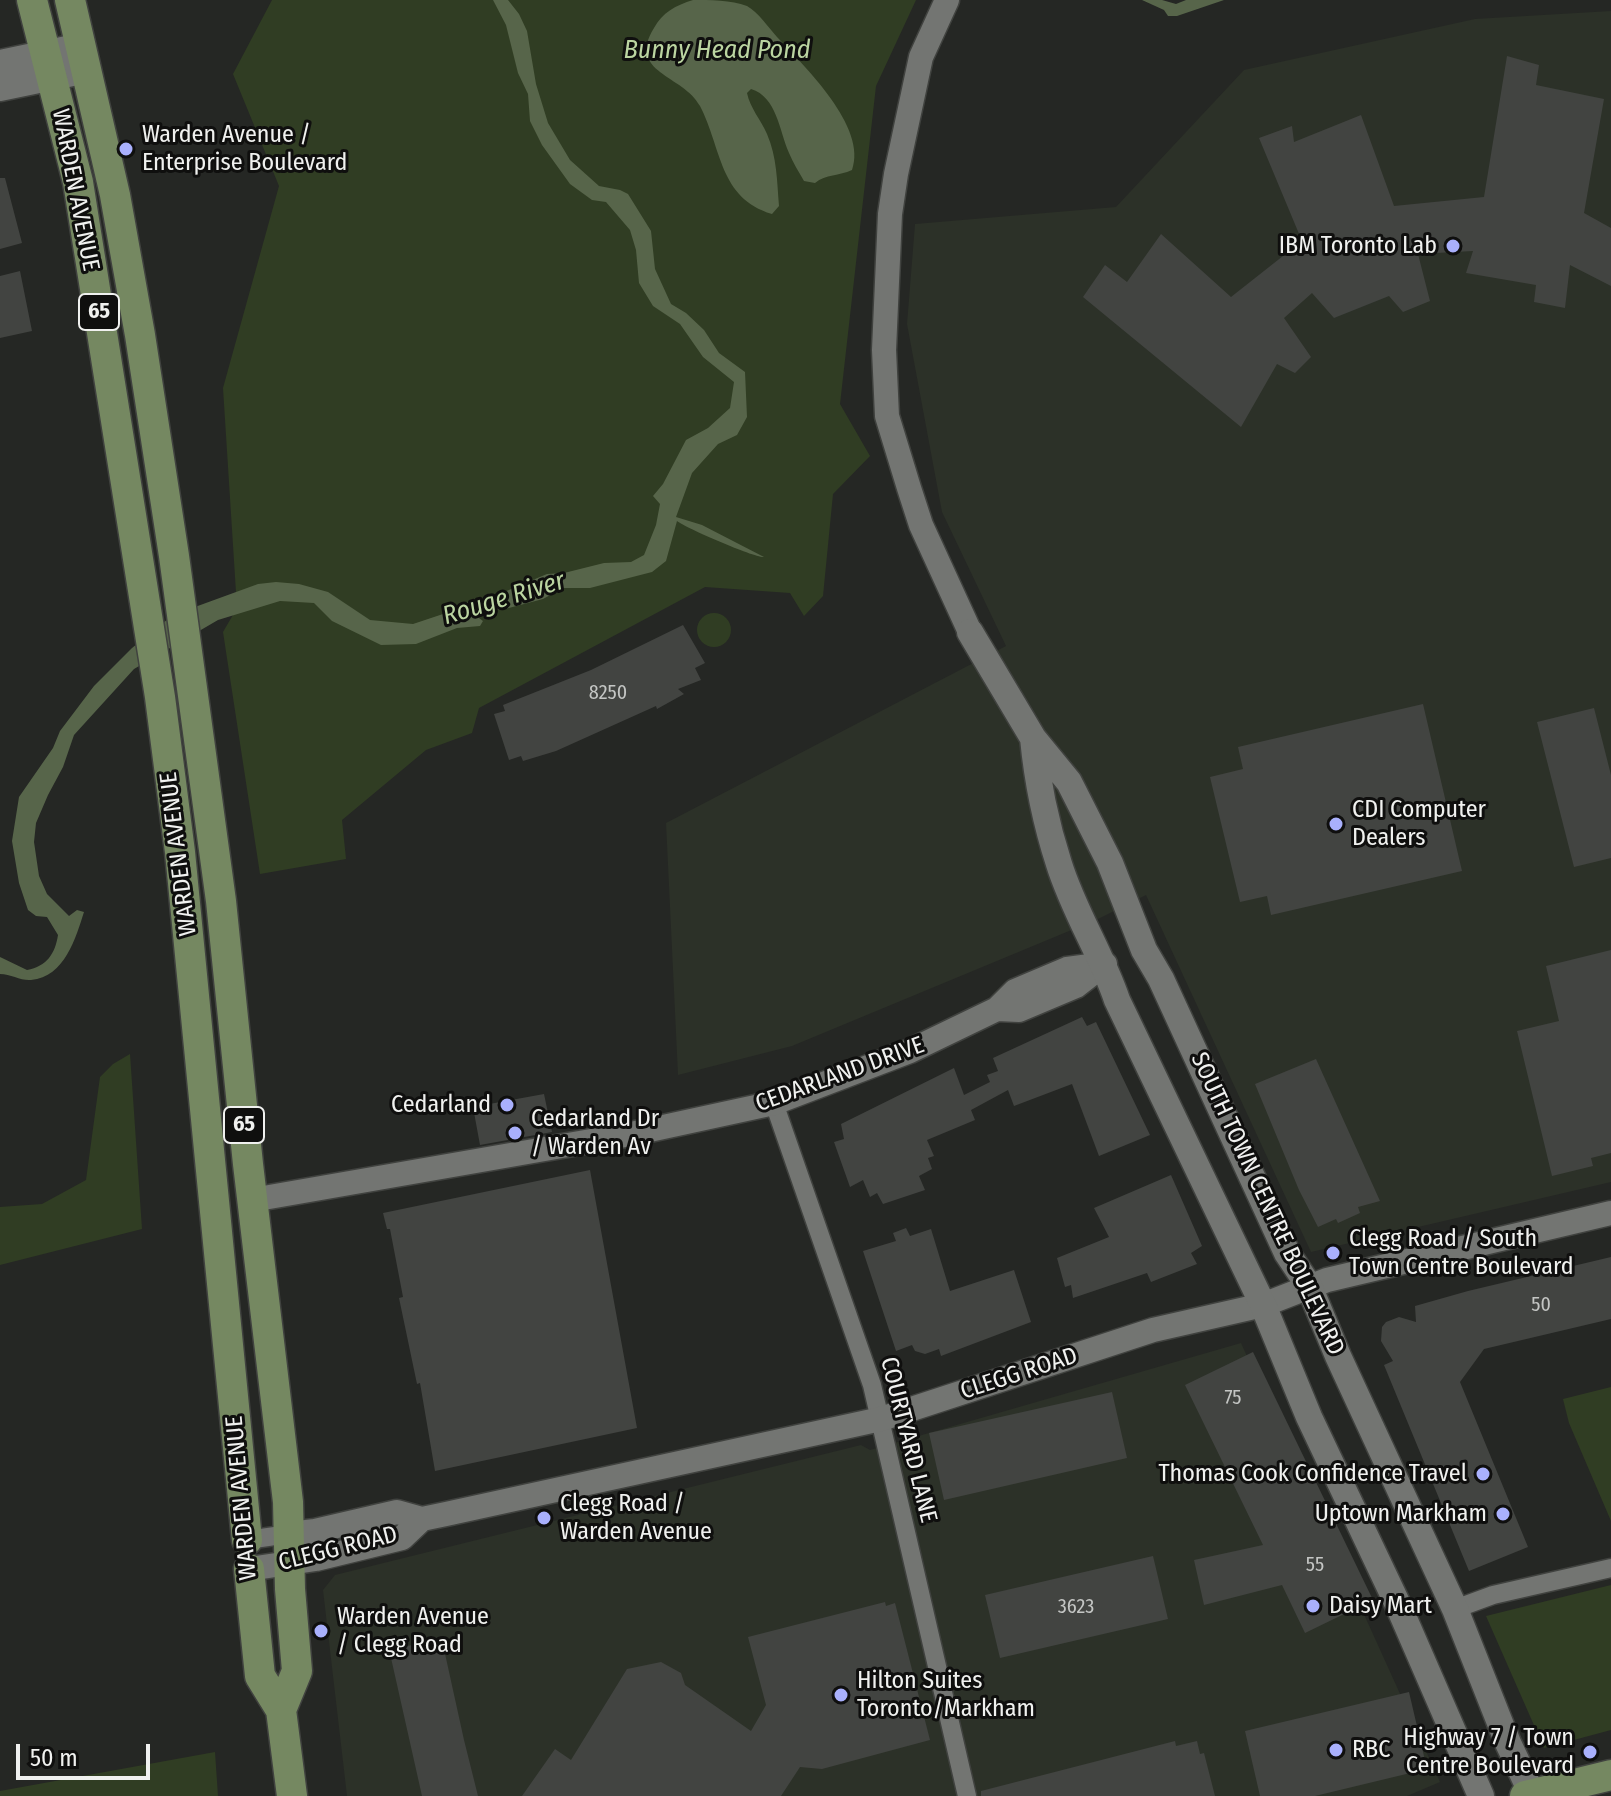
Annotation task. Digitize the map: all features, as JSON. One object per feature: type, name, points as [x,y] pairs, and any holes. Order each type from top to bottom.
[{"type":"main road","name":"WARDEN AVENUE","points":[[32,0],[78,182],[160,697],[180,852],[260,1676],[281,1710],[292,1796]]},
{"type":"main road","name":"WARDEN AVENUE","points":[[70,0],[115,195],[174,556],[221,901],[288,1502],[297,1671],[281,1710]]},
{"type":"main road","points":[[0,88],[48,66],[84,58]]},
{"type":"main road","points":[[0,63],[48,66]]},
{"type":"main road","name":"SOUTH TOWN CENTRE BOULEVARD","points":[[970,632],[1033,738],[1069,782],[1110,863],[1144,950],[1161,979],[1287,1253],[1309,1286],[1338,1356],[1455,1609],[1530,1795]]},
{"type":"main road","name":"SOUTH TOWN CENTRE BOULEVARD","points":[[1033,738],[1036,770],[1059,864],[1081,918],[1263,1305],[1309,1417],[1399,1607],[1481,1796]]},
{"type":"main road","points":[[1052,836],[1068,824],[1087,818]]},
{"type":"main road","name":"CEDARLAND DRIVE","points":[[1105,964],[1144,950]]},
{"type":"main road","points":[[1530,1795],[1611,1775]]},
{"type":"street","points":[[947,0],[921,57],[896,174],[890,214],[884,350],[887,416],[905,476],[921,525],[970,632]]},
{"type":"street","name":"CEDARLAND DRIVE","points":[[252,1200],[631,1134],[774,1103],[910,1051],[997,1009],[1015,991],[1067,969],[1105,964]]},
{"type":"street","name":"COURTYARD LANE","points":[[774,1103],[872,1385],[967,1796]]},
{"type":"street","name":"CLEGG ROAD","points":[[248,1554],[289,1548],[316,1559],[402,1538],[422,1519],[881,1419],[1153,1330],[1263,1305],[1309,1286],[1611,1213]]},
{"type":"street","points":[[1455,1609],[1493,1595],[1611,1568]]},
{"type":"shaded area","points":[[272,0],[916,0],[876,86],[840,404],[870,456],[833,494],[823,596],[804,616],[790,593],[705,587],[479,708],[472,733],[426,750],[342,820],[346,859],[260,874],[223,632],[237,608],[223,388],[279,186],[233,74]]},
{"type":"shaded area","points":[[1611,11],[1611,1182],[1311,1252],[1146,895],[1098,919],[792,1046],[678,1075],[666,823],[1006,646],[942,512],[907,324],[915,224],[1116,207],[1244,70],[1475,19]]},
{"type":"shaded area","points":[[714,613],[726,618],[731,630],[726,642],[714,647],[702,642],[697,630],[702,618]]},
{"type":"shaded area","points":[[130,1054],[142,1229],[0,1265],[0,1207],[42,1204],[86,1180],[100,1077],[113,1064]]},
{"type":"shaded area","points":[[1241,1343],[1440,1782],[1407,1796],[347,1796],[323,1590],[335,1575],[861,1445],[870,1450]]},
{"type":"shaded area","points":[[1611,1387],[1611,1521],[1569,1423],[1563,1399]]},
{"type":"shaded area","points":[[1611,1585],[1611,1730],[1544,1748],[1486,1616]]},
{"type":"shaded area","points":[[215,1752],[218,1796],[0,1796],[0,1791]]},
{"type":"water","name":"Rouge River","points":[[493,0],[508,0],[519,14],[527,31],[536,84],[548,123],[570,160],[599,186],[628,194],[651,231],[655,269],[671,304],[704,330],[719,353],[745,372],[747,417],[737,435],[718,444],[692,473],[676,517],[702,525],[764,557],[720,542],[677,521],[666,561],[652,572],[590,588],[563,588],[543,599],[505,609],[486,611],[474,607],[471,612],[483,621],[480,626],[457,628],[416,644],[381,645],[332,621],[314,603],[280,601],[218,620],[134,669],[74,735],[63,767],[36,823],[34,842],[39,876],[47,894],[69,916],[77,910],[84,912],[67,954],[52,972],[31,980],[0,974],[0,957],[27,970],[40,966],[55,948],[58,935],[47,917],[36,916],[28,910],[19,883],[12,841],[19,797],[53,748],[60,731],[94,686],[132,648],[173,615],[258,584],[276,582],[328,592],[370,620],[413,624],[547,574],[604,563],[631,562],[644,555],[656,525],[660,504],[653,496],[663,484],[686,440],[708,428],[730,408],[734,382],[703,357],[680,324],[653,306],[639,283],[636,250],[630,230],[606,202],[592,200],[570,184],[542,145],[530,121],[528,94],[518,73],[506,25]]},
{"type":"water","name":"Bunny Head Pond","points":[[693,0],[741,4],[759,16],[831,98],[851,135],[854,153],[852,170],[815,183],[804,181],[791,157],[772,107],[760,93],[751,89],[747,93],[748,98],[773,151],[779,206],[772,214],[755,207],[741,196],[724,170],[700,106],[682,87],[660,72],[647,55],[647,43],[661,18],[675,7]]},
{"type":"water","points":[[1142,0],[1176,4],[1186,0],[1224,0],[1177,16],[1168,16],[1164,10]]},
{"type":"building","name":"IBM Toronto Lab","points":[[1507,56],[1539,65],[1536,85],[1604,99],[1584,213],[1611,228],[1611,286],[1570,265],[1565,308],[1534,302],[1536,285],[1466,273],[1473,251],[1418,254],[1430,301],[1403,312],[1389,296],[1334,318],[1312,293],[1284,318],[1311,357],[1295,373],[1277,364],[1241,427],[1083,297],[1105,265],[1127,282],[1161,234],[1231,297],[1302,241],[1259,138],[1292,126],[1294,142],[1361,115],[1394,206],[1484,197]]},
{"type":"building","points":[[0,178],[5,178],[22,243],[0,249]]},
{"type":"building","points":[[20,271],[32,331],[0,338],[0,276]]},
{"type":"building","points":[[683,625],[705,663],[695,668],[701,680],[678,689],[684,694],[657,709],[656,706],[556,751],[523,761],[521,756],[509,760],[494,714],[505,711],[503,705],[591,670]]},
{"type":"building","name":"CDI Computer Dealers","points":[[1423,704],[1462,871],[1271,915],[1267,896],[1240,902],[1210,777],[1243,769],[1238,747]]},
{"type":"building","points":[[1594,708],[1611,775],[1611,858],[1574,867],[1537,722]]},
{"type":"building","points":[[1611,950],[1611,1153],[1591,1158],[1593,1166],[1552,1176],[1517,1031],[1559,1021],[1546,966]]},
{"type":"building","points":[[1082,1017],[1087,1026],[1096,1022],[1150,1135],[1099,1156],[1072,1084],[1014,1106],[1008,1090],[971,1110],[975,1120],[927,1140],[934,1156],[928,1158],[932,1169],[919,1176],[925,1190],[883,1204],[877,1193],[870,1197],[863,1180],[850,1187],[834,1142],[844,1139],[841,1124],[954,1068],[964,1095],[990,1082],[987,1075],[998,1071],[993,1058]]},
{"type":"building","points":[[1316,1059],[1380,1201],[1358,1207],[1360,1213],[1338,1223],[1336,1219],[1318,1227],[1299,1190],[1255,1084]]},
{"type":"building","points":[[544,1094],[552,1132],[480,1145],[473,1107]]},
{"type":"building","points":[[590,1170],[637,1428],[435,1471],[420,1383],[417,1384],[399,1298],[403,1297],[390,1229],[387,1229],[383,1213]]},
{"type":"building","points":[[1171,1175],[1202,1246],[1191,1253],[1197,1264],[1151,1282],[1147,1273],[1073,1298],[1071,1285],[1065,1287],[1057,1258],[1109,1237],[1094,1208]]},
{"type":"building","points":[[906,1228],[910,1236],[931,1229],[950,1291],[1014,1270],[1031,1322],[941,1356],[939,1349],[925,1354],[915,1351],[912,1345],[896,1351],[863,1251],[896,1241],[893,1233]]},
{"type":"building","points":[[1611,1257],[1611,1319],[1484,1349],[1460,1382],[1528,1547],[1469,1571],[1384,1365],[1393,1361],[1381,1341],[1382,1327],[1399,1317],[1416,1322],[1415,1306]]},
{"type":"building","points":[[1253,1352],[1373,1600],[1305,1633],[1282,1585],[1204,1605],[1194,1560],[1263,1545],[1185,1385]]},
{"type":"building","points":[[1112,1392],[1127,1458],[944,1500],[929,1433]]},
{"type":"building","points":[[1153,1556],[1168,1619],[1000,1658],[985,1595]]},
{"type":"building","name":"Hilton Suites Toronto/Markham","points":[[885,1602],[886,1606],[895,1603],[930,1740],[822,1769],[800,1767],[781,1796],[522,1796],[555,1749],[571,1760],[627,1669],[661,1662],[681,1673],[685,1685],[751,1731],[766,1705],[748,1637]]},
{"type":"building","points":[[442,1640],[478,1796],[422,1796],[389,1649]]},
{"type":"building","name":"RBC","points":[[1409,1692],[1427,1769],[1315,1796],[1260,1796],[1245,1731]]},
{"type":"building","points":[[1175,1741],[1176,1746],[1197,1741],[1200,1754],[1204,1753],[1215,1796],[981,1796],[981,1791]]},
{"type":"place","name":"Warden Avenue / Enterprise Boulevard","points":[[126,149]]},
{"type":"place","name":"IBM Toronto Lab","points":[[1453,246]]},
{"type":"place","name":"CDI Computer Dealers","points":[[1336,824]]},
{"type":"place","name":"Cedarland","points":[[507,1105]]},
{"type":"place","name":"Cedarland Dr / Warden Av","points":[[515,1133]]},
{"type":"place","name":"Clegg Road / South Town Centre Boulevard","points":[[1333,1253]]},
{"type":"place","name":"Thomas Cook Confidence Travel","points":[[1483,1474]]},
{"type":"place","name":"Uptown Markham","points":[[1503,1514]]},
{"type":"place","name":"Clegg Road / Warden Avenue","points":[[544,1518]]},
{"type":"place","name":"Daisy Mart","points":[[1313,1606]]},
{"type":"place","name":"Warden Avenue / Clegg Road","points":[[321,1631]]},
{"type":"place","name":"Hilton Suites Toronto/Markham","points":[[841,1695]]},
{"type":"place","name":"RBC","points":[[1336,1750]]},
{"type":"place","name":"Highway 7 / Town Centre Boulevard","points":[[1590,1752]]}]
